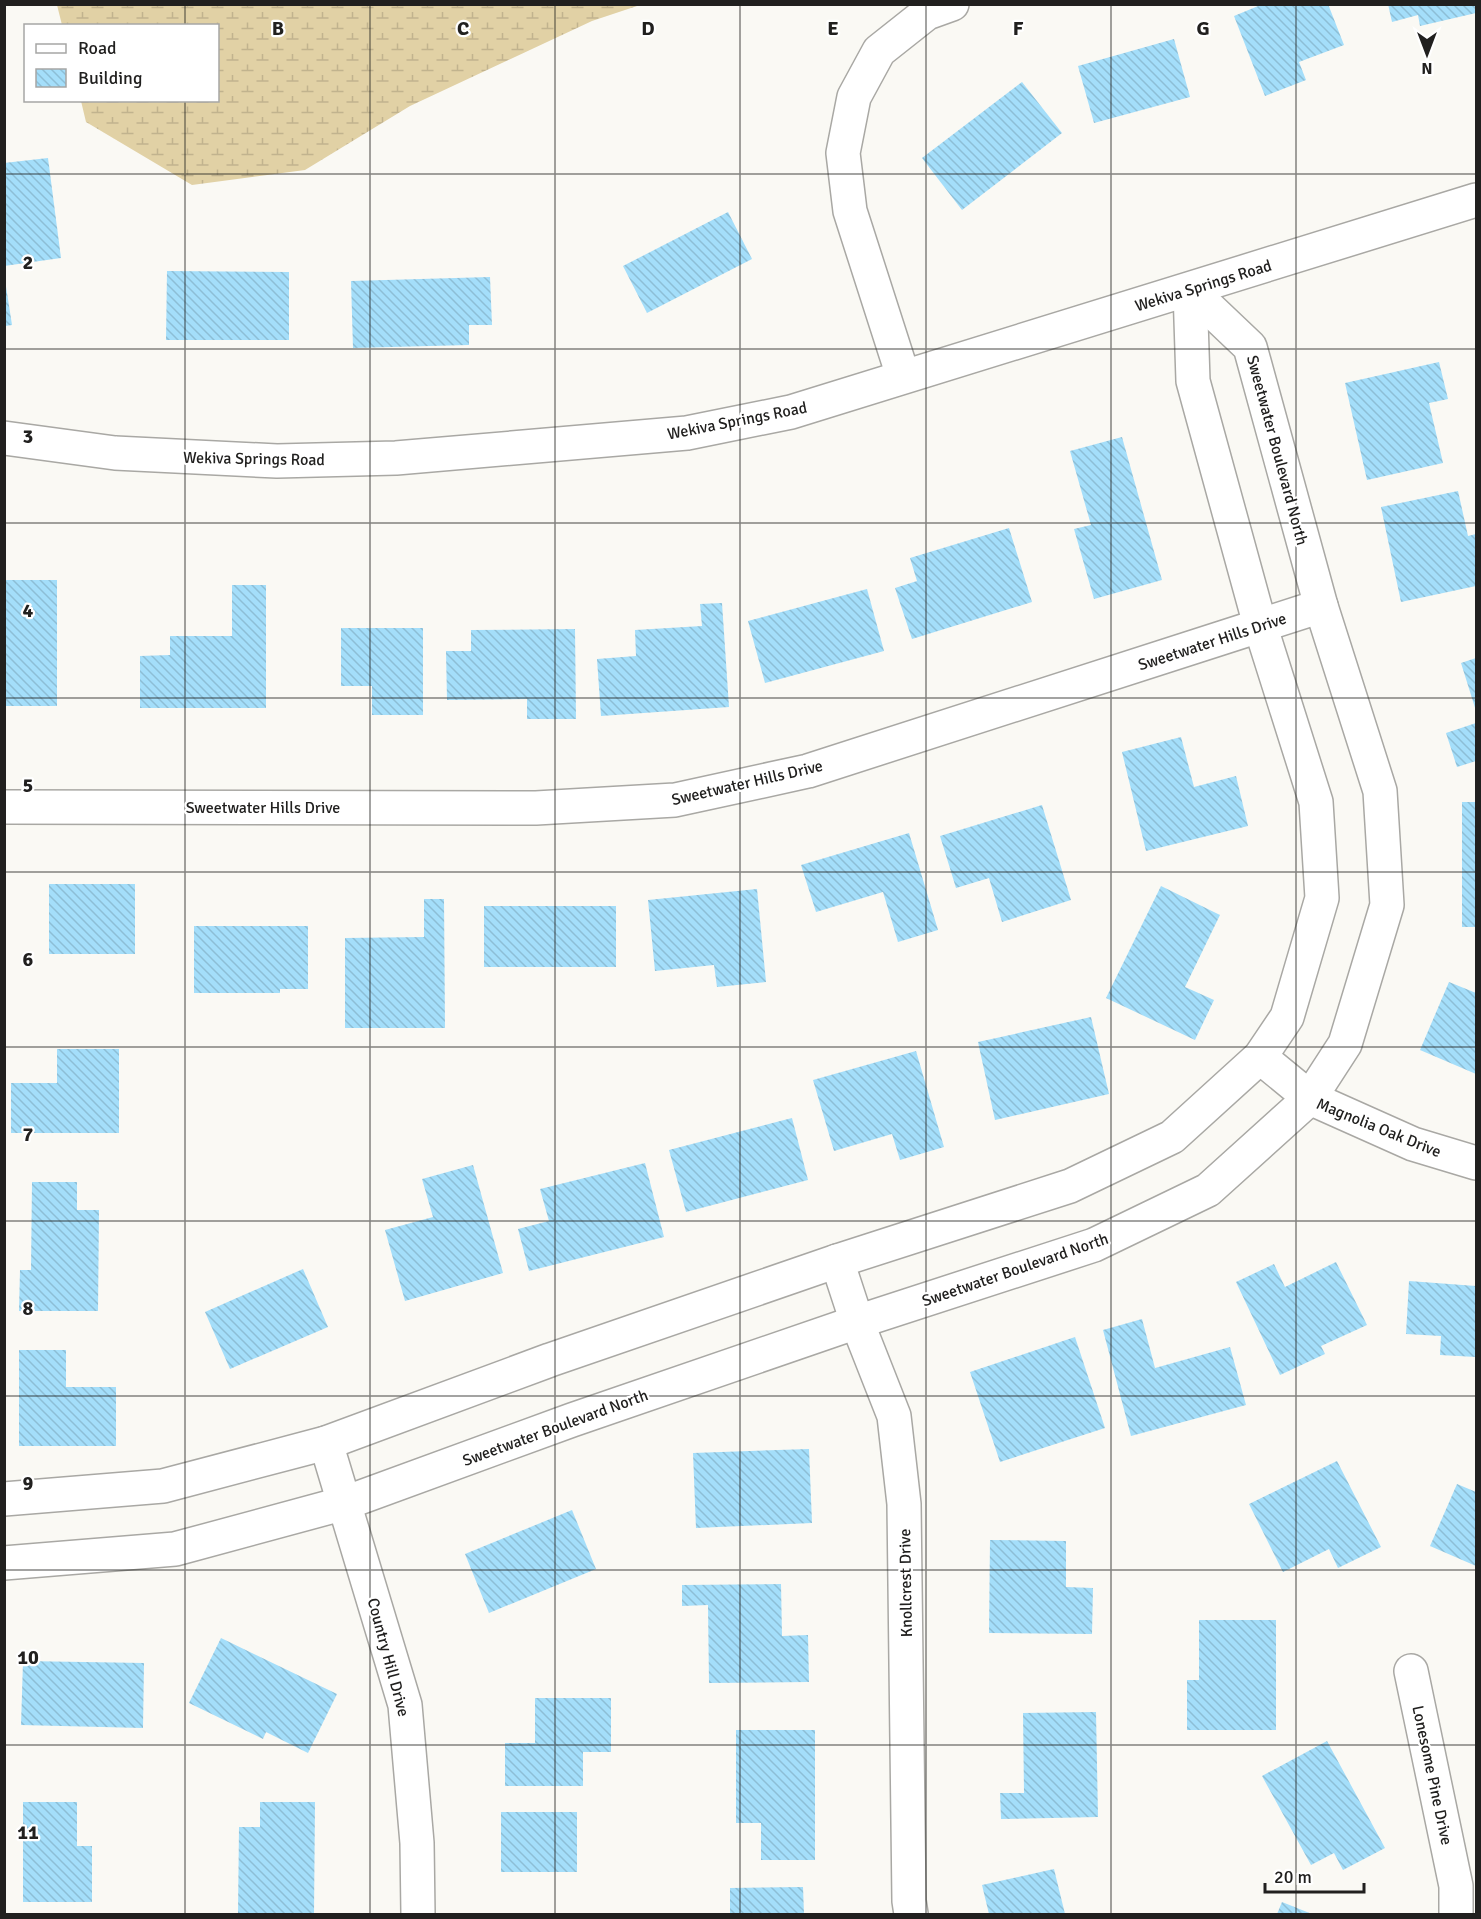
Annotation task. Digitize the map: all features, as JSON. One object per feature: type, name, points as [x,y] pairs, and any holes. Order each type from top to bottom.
[{"type":"street","points":[[903,376],[850,211],[843,153],[854,97],[879,51],[927,12],[952,4]]},
{"type":"street","name":"Wekiva Springs Road","points":[[4,438],[115,453],[277,461],[396,458],[687,433],[791,412],[1476,200]]},
{"type":"street","points":[[4,1499],[163,1486],[326,1443],[550,1360],[837,1261],[1070,1186],[1172,1137],[1260,1057],[1287,1017],[1322,898],[1316,802],[1260,625],[1193,381],[1190,290]]},
{"type":"street","name":"Sweetwater Boulevard North","points":[[4,1563],[174,1549],[345,1503],[572,1420],[857,1322],[1094,1245],[1208,1190],[1310,1098],[1345,1044],[1387,905],[1380,790],[1321,606],[1250,347],[1190,290]]},
{"type":"street","name":"Sweetwater Hills Drive","points":[[4,807],[536,808],[675,800],[808,771],[1321,606]]},
{"type":"street","name":"Magnolia Oak Drive","points":[[1260,1057],[1310,1098],[1413,1144],[1476,1163]]},
{"type":"street","name":"Knollcrest Drive","points":[[837,1261],[857,1322],[894,1416],[904,1504],[911,1914]]},
{"type":"street","name":"Country Hill Drive","points":[[326,1443],[405,1705],[417,1843],[418,1914]]},
{"type":"street","name":"Lonesome Pine Drive","points":[[1411,1671],[1456,1886],[1456,1914]]},
{"type":"green space","points":[[57,4],[640,5],[592,21],[410,106],[305,170],[192,185],[86,122],[81,102],[219,102],[219,24],[62,24]]},
{"type":"building","points":[[1263,4],[1328,4],[1344,45],[1299,62],[1306,80],[1265,96],[1234,16]]},
{"type":"building","points":[[1388,4],[1476,4],[1476,13],[1420,26],[1418,15],[1392,22]]},
{"type":"building","points":[[1174,39],[1190,97],[1094,123],[1078,66]]},
{"type":"building","points":[[1022,82],[1062,133],[962,210],[922,158]]},
{"type":"building","points":[[48,158],[61,258],[4,266],[4,163]]},
{"type":"building","points":[[728,212],[752,259],[647,313],[623,266]]},
{"type":"building","points":[[167,271],[289,272],[289,340],[166,340]]},
{"type":"building","points":[[490,277],[492,325],[469,325],[469,345],[353,348],[351,281]]},
{"type":"building","points":[[5,280],[12,325],[5,326]]},
{"type":"building","points":[[1439,362],[1448,399],[1429,403],[1443,463],[1367,480],[1345,383]]},
{"type":"building","points":[[1122,437],[1162,580],[1094,599],[1074,529],[1091,525],[1070,451]]},
{"type":"building","points":[[1458,491],[1468,536],[1476,534],[1476,586],[1401,602],[1381,507]]},
{"type":"building","points":[[1009,528],[1032,602],[912,639],[895,588],[917,581],[910,558]]},
{"type":"building","points":[[4,580],[57,580],[57,706],[4,706]]},
{"type":"building","points":[[232,585],[266,585],[266,708],[140,708],[140,656],[170,655],[170,636],[232,636]]},
{"type":"building","points":[[867,589],[884,651],[765,683],[748,621]]},
{"type":"building","points":[[722,603],[729,707],[601,716],[597,659],[636,656],[635,630],[702,626],[700,604]]},
{"type":"building","points":[[341,628],[423,628],[423,715],[372,715],[372,686],[341,686]]},
{"type":"building","points":[[575,629],[576,719],[527,719],[527,699],[447,700],[446,651],[471,651],[471,630]]},
{"type":"building","points":[[1476,658],[1476,711],[1461,663]]},
{"type":"building","points":[[1476,723],[1476,761],[1457,767],[1446,733]]},
{"type":"building","points":[[1181,737],[1194,787],[1236,776],[1248,826],[1146,851],[1122,752]]},
{"type":"building","points":[[1462,802],[1476,802],[1476,927],[1462,927]]},
{"type":"building","points":[[1042,805],[1071,900],[1002,922],[989,878],[956,888],[940,836]]},
{"type":"building","points":[[909,833],[938,930],[898,942],[883,892],[816,912],[801,865]]},
{"type":"building","points":[[49,884],[135,884],[135,954],[49,954]]},
{"type":"building","points":[[1161,886],[1220,915],[1185,987],[1214,1000],[1195,1040],[1106,998]]},
{"type":"building","points":[[757,889],[766,982],[717,987],[714,965],[655,971],[648,900]]},
{"type":"building","points":[[424,899],[444,899],[445,1028],[345,1028],[345,938],[424,937]]},
{"type":"building","points":[[484,906],[616,906],[616,967],[484,967]]},
{"type":"building","points":[[194,926],[308,926],[308,989],[280,989],[280,993],[194,993]]},
{"type":"building","points":[[1449,982],[1476,993],[1476,1074],[1420,1050]]},
{"type":"building","points":[[1091,1017],[1109,1094],[995,1120],[978,1042]]},
{"type":"building","points":[[57,1049],[119,1049],[119,1133],[11,1133],[11,1083],[57,1083]]},
{"type":"building","points":[[916,1051],[944,1147],[900,1160],[892,1134],[834,1151],[813,1080]]},
{"type":"building","points":[[792,1118],[808,1180],[686,1212],[669,1150]]},
{"type":"building","points":[[645,1163],[664,1237],[529,1271],[518,1229],[549,1221],[540,1189]]},
{"type":"building","points":[[473,1165],[503,1273],[405,1301],[385,1230],[433,1217],[422,1179]]},
{"type":"building","points":[[32,1182],[77,1182],[77,1210],[99,1210],[98,1311],[19,1311],[20,1270],[31,1270]]},
{"type":"building","points":[[1336,1262],[1367,1325],[1321,1346],[1325,1354],[1280,1375],[1236,1282],[1274,1264],[1285,1287]]},
{"type":"building","points":[[303,1269],[328,1327],[230,1369],[205,1312]]},
{"type":"building","points":[[1409,1281],[1476,1286],[1476,1357],[1440,1355],[1441,1336],[1406,1334]]},
{"type":"building","points":[[1142,1319],[1155,1368],[1230,1347],[1246,1405],[1131,1436],[1103,1330]]},
{"type":"building","points":[[1075,1337],[1105,1428],[1000,1462],[970,1372]]},
{"type":"building","points":[[19,1350],[66,1350],[66,1387],[116,1387],[116,1446],[19,1446]]},
{"type":"building","points":[[809,1449],[812,1523],[696,1528],[693,1453]]},
{"type":"building","points":[[1337,1461],[1381,1547],[1338,1568],[1329,1549],[1283,1572],[1249,1504]]},
{"type":"building","points":[[1457,1484],[1476,1492],[1476,1566],[1430,1546]]},
{"type":"building","points":[[572,1510],[596,1569],[489,1613],[465,1554]]},
{"type":"building","points":[[990,1540],[1066,1541],[1066,1587],[1093,1588],[1092,1634],[989,1633]]},
{"type":"building","points":[[781,1584],[782,1636],[808,1635],[809,1682],[709,1683],[708,1605],[682,1606],[682,1585]]},
{"type":"building","points":[[1199,1620],[1276,1620],[1276,1730],[1187,1730],[1187,1680],[1199,1680]]},
{"type":"building","points":[[221,1638],[337,1694],[308,1753],[266,1732],[263,1739],[189,1703]]},
{"type":"building","points":[[23,1661],[144,1663],[143,1728],[21,1725]]},
{"type":"building","points":[[535,1698],[611,1698],[611,1752],[583,1752],[583,1786],[505,1786],[505,1743],[535,1743]]},
{"type":"building","points":[[1096,1712],[1098,1817],[1001,1819],[1000,1793],[1024,1793],[1023,1713]]},
{"type":"building","points":[[736,1730],[815,1730],[815,1860],[761,1860],[761,1823],[736,1823]]},
{"type":"building","points":[[1327,1741],[1385,1848],[1343,1870],[1334,1853],[1311,1865],[1262,1776]]},
{"type":"building","points":[[23,1802],[77,1802],[77,1846],[92,1846],[92,1902],[23,1902]]},
{"type":"building","points":[[260,1802],[315,1802],[314,1914],[238,1914],[239,1827],[260,1827]]},
{"type":"building","points":[[501,1812],[577,1812],[577,1872],[501,1872]]},
{"type":"building","points":[[1054,1869],[1065,1914],[989,1914],[982,1885]]},
{"type":"building","points":[[803,1887],[804,1914],[730,1914],[730,1888]]},
{"type":"building","points":[[1282,1902],[1312,1914],[1277,1914]]}]
